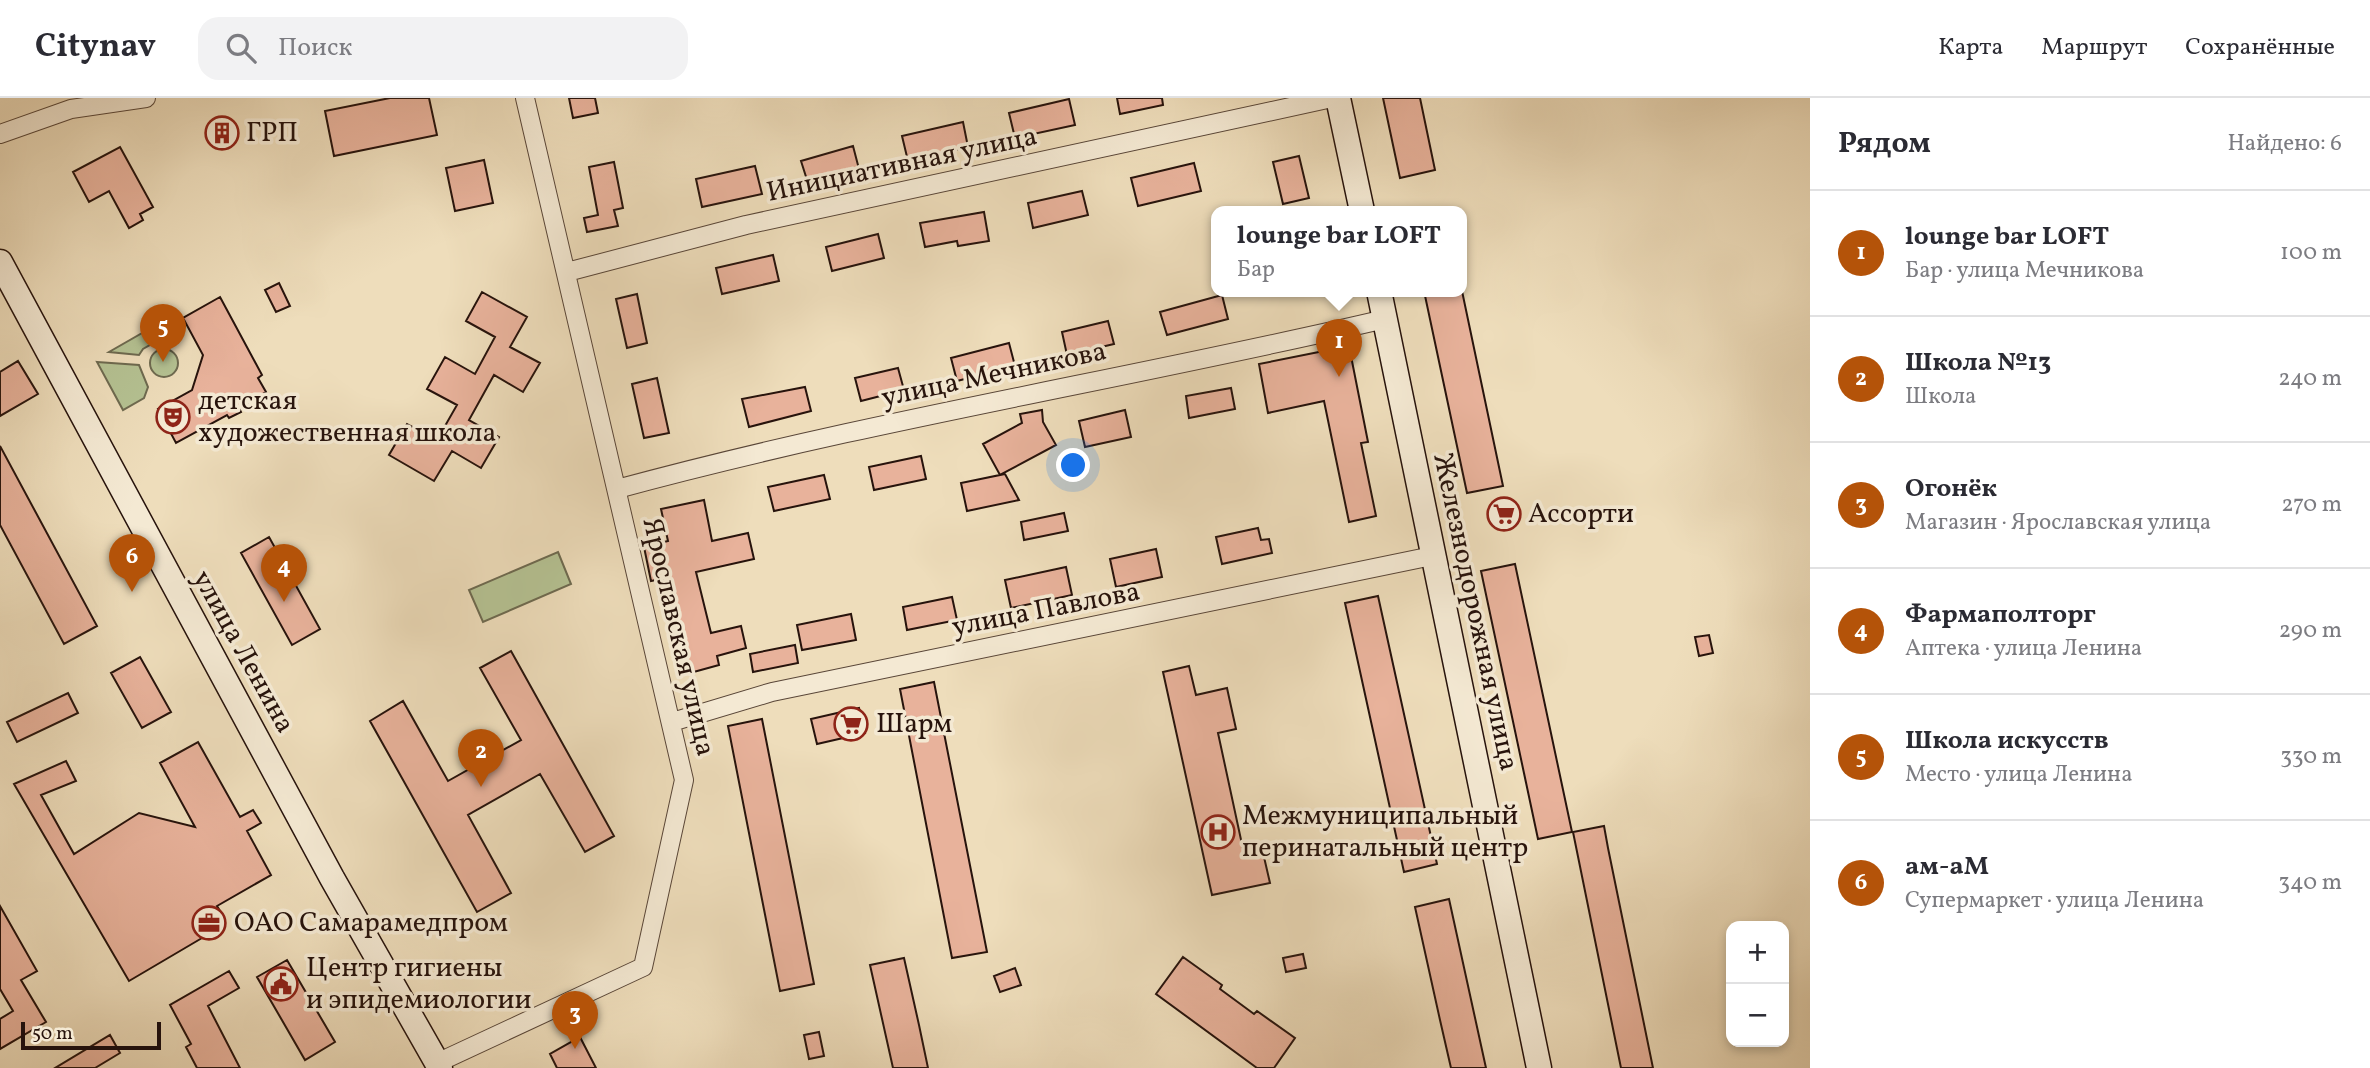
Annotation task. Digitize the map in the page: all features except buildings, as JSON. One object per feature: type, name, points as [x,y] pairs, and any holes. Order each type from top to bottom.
[{"type":"main road","points":[[1335,98],[1361,206]]},
{"type":"main road","name":"улица Ленина","points":[[0,262],[319,855],[438,1065]]},
{"type":"main road","name":"Железнодорожная улица","points":[[1380,297],[1539,1068]]},
{"type":"street","points":[[0,134],[71,109],[146,98]]},
{"type":"street","name":"Ярославская улица","points":[[438,1065],[643,967],[684,780],[525,98]]},
{"type":"street","name":"Инициативная улица","points":[[567,272],[747,225],[1335,98]]},
{"type":"street","name":"улица Мечникова","points":[[617,489],[698,467],[993,401],[1385,319]]},
{"type":"street","name":"улица Павлова","points":[[672,722],[772,692],[1432,556]]},
{"type":"green space","points":[[165,320],[162,338],[143,349],[139,355],[109,352]]},
{"type":"green space","points":[[164,349],[174,353],[178,363],[174,373],[164,377],[154,373],[150,363],[154,353]]},
{"type":"green space","points":[[97,362],[139,365],[148,387],[144,398],[123,410]]},
{"type":"green space","points":[[558,552],[571,584],[483,622],[469,590]]},
{"type":"place","name":"ГРП","points":[[222,133]]},
{"type":"place","name":"Школа искусств","points":[[163,362]]},
{"type":"place","name":"lounge bar LOFT","points":[[1339,377]]},
{"type":"place","name":"детская художественная школа","points":[[173,417]]},
{"type":"place","name":"Ассорти","points":[[1504,514]]},
{"type":"place","name":"ам-аМ","points":[[132,592]]},
{"type":"place","name":"Фармаполторг","points":[[284,602]]},
{"type":"place","name":"Шарм","points":[[851,724]]},
{"type":"place","name":"Школа №13","points":[[481,787]]},
{"type":"place","name":"Межмуниципальный перинатальный центр","points":[[1218,832]]},
{"type":"place","name":"ОАО Самарамедпром","points":[[209,923]]},
{"type":"place","name":"Центр гигиены и эпидемиологии","points":[[281,984]]},
{"type":"place","name":"Огонёк","points":[[575,1049]]}]
